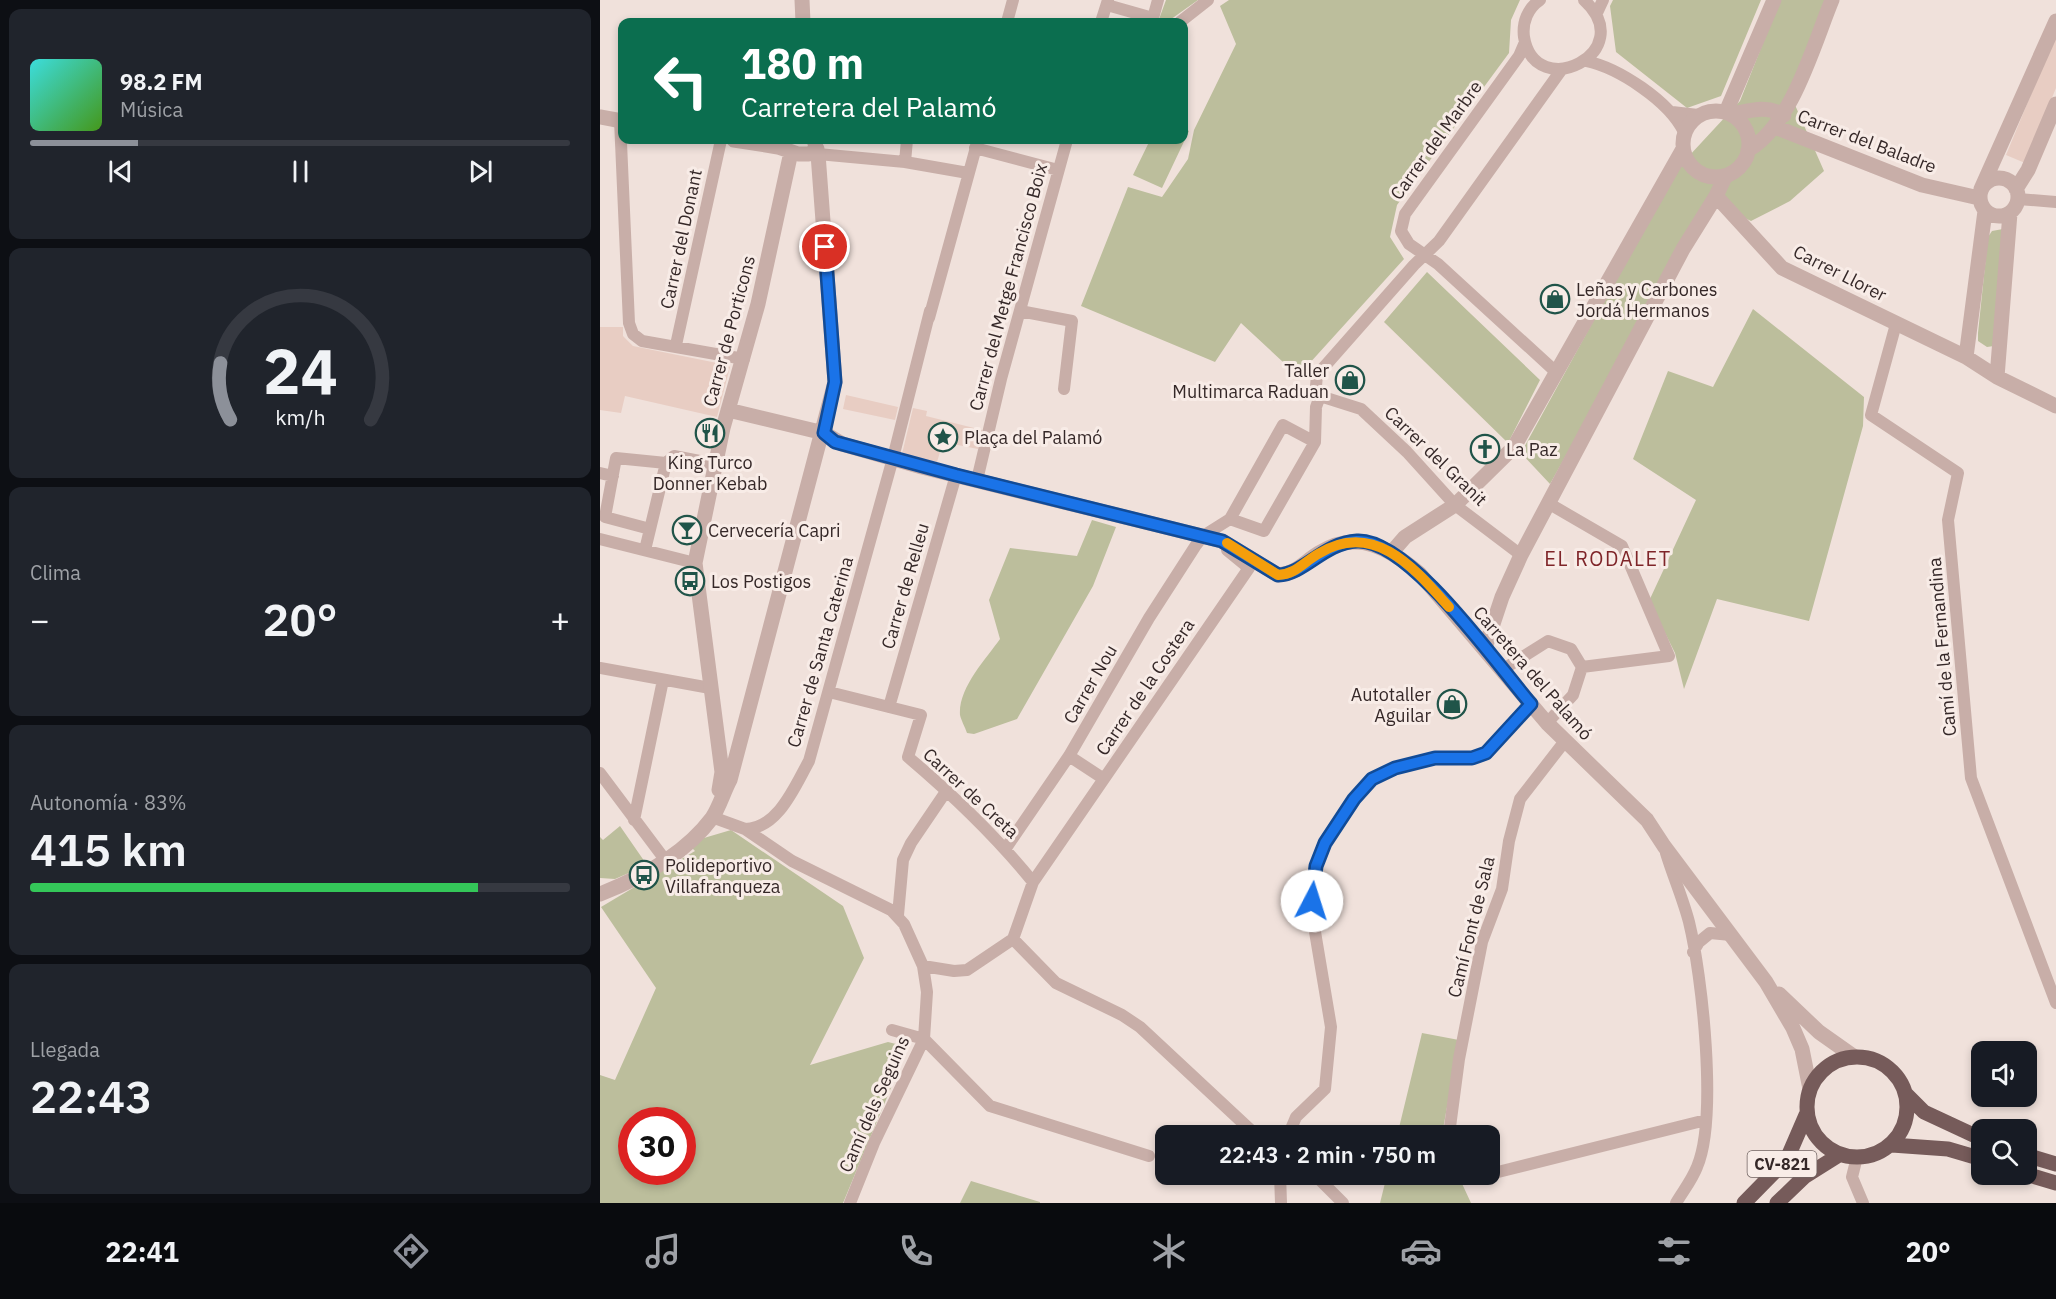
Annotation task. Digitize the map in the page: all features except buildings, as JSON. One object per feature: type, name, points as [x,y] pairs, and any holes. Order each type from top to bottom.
[{"type":"main road","name":"CV-821","points":[[1744,1203],[1787,1159],[1806,1115],[1807,1097],[1819,1072],[1828,1064],[1853,1056]]},
{"type":"main road","points":[[1853,1056],[1870,1057],[1884,1065],[1896,1074],[1906,1094],[1924,1112],[1971,1134]]},
{"type":"main road","points":[[1892,1145],[1904,1121],[1906,1094]]},
{"type":"main road","name":"CV-821","points":[[1806,1115],[1819,1139],[1839,1155],[1857,1157],[1877,1154],[1892,1145],[1948,1149],[1971,1156]]},
{"type":"main road","name":"CV-821","points":[[1777,1203],[1804,1177],[1839,1155]]},
{"type":"main road","points":[[2037,1158],[2055,1162]]},
{"type":"main road","points":[[2037,1177],[2056,1183]]},
{"type":"street","points":[[802,0],[803,18]]},
{"type":"street","points":[[1008,18],[1013,0]]},
{"type":"street","points":[[1102,18],[1107,3],[1153,18],[1158,0]]},
{"type":"street","points":[[1185,18],[1208,0]]},
{"type":"street","points":[[1392,552],[1405,537],[1455,504],[1514,447],[1683,148],[1684,132],[1672,112],[1611,67],[1586,61],[1562,69],[1543,65],[1529,51],[1525,42],[1525,21],[1529,11],[1540,0]]},
{"type":"street","points":[[1584,0],[1596,15],[1599,24],[1598,43],[1586,61]]},
{"type":"street","points":[[1596,15],[1603,0]]},
{"type":"street","points":[[1729,113],[1774,0]]},
{"type":"street","points":[[1683,148],[1694,169],[1712,178],[1725,177],[1735,171],[1748,150],[1761,143],[1780,121],[1832,0]]},
{"type":"street","points":[[1966,357],[1982,200],[2056,21]]},
{"type":"street","name":"Carrer del Marbre","points":[[1427,255],[1409,244],[1401,231],[1405,214],[1520,56],[1525,42]]},
{"type":"street","points":[[1598,43],[1611,67]]},
{"type":"street","points":[[1230,519],[1264,531],[1315,442],[1316,407],[1320,396],[1316,386],[1317,375],[1414,265],[1439,242],[1562,69]]},
{"type":"street","points":[[1997,377],[2010,213],[2056,104]]},
{"type":"street","name":"Carrer del Baladre","points":[[1729,113],[1760,108],[1775,110],[1780,121],[1922,185],[1982,200]]},
{"type":"street","points":[[1672,112],[1698,115],[1709,111],[1729,113],[1742,122],[1748,135],[1748,150]]},
{"type":"street","points":[[1684,132],[1698,115]]},
{"type":"street","points":[[600,117],[618,120]]},
{"type":"street","points":[[622,144],[630,323],[637,339],[744,359]]},
{"type":"street","name":"Carrer del Donant","points":[[676,345],[720,144]]},
{"type":"street","points":[[905,162],[907,144]]},
{"type":"street","points":[[976,144],[1058,170]]},
{"type":"street","name":"Carrer de Santa Caterina","points":[[768,822],[790,795],[809,760],[893,458],[976,144]]},
{"type":"street","name":"Carrer del Metge Francisco Boix","points":[[977,480],[1066,144]]},
{"type":"street","points":[[787,145],[810,154],[816,148]]},
{"type":"street","name":"Carrer de Porticons","points":[[715,811],[722,772],[695,563],[728,410],[744,359],[769,258],[787,145]]},
{"type":"street","points":[[816,148],[968,173]]},
{"type":"street","points":[[600,894],[666,861],[715,811],[730,780],[831,403],[835,369],[816,148]]},
{"type":"street","points":[[1485,648],[1502,597],[1521,555],[1683,249],[1725,177]]},
{"type":"street","points":[[1982,200],[1995,178],[2008,180],[2017,194],[2056,202]]},
{"type":"street","name":"Carrer Llorer","points":[[1716,196],[1782,268],[1966,357],[1997,377],[2056,406]]},
{"type":"street","points":[[1982,200],[2000,217],[2010,213]]},
{"type":"street","points":[[1427,255],[1556,372]]},
{"type":"street","points":[[1020,311],[1072,321],[1064,389]]},
{"type":"street","name":"Camí de la Fernandina","points":[[1896,324],[1870,415],[1958,473],[1948,520],[1971,778],[2056,1003]]},
{"type":"street","name":"Carrer del Granit","points":[[1320,396],[1361,409],[1407,452],[1455,504],[1521,555]]},
{"type":"street","points":[[728,410],[824,433],[835,442],[956,475],[1203,536],[1230,519],[1283,425],[1315,442]]},
{"type":"street","points":[[645,550],[666,463],[674,456],[715,464]]},
{"type":"street","points":[[650,529],[605,517],[616,458],[666,463]]},
{"type":"street","points":[[600,473],[613,476]]},
{"type":"street","name":"Carrer de Relleu","points":[[890,707],[956,475]]},
{"type":"street","points":[[1548,503],[1622,546],[1669,656],[1582,667]]},
{"type":"street","name":"Carretera del Palamó","points":[[1203,536],[1222,541],[1241,551],[1272,573],[1292,572],[1318,553],[1334,546],[1359,540],[1392,552],[1420,574],[1547,723],[1647,820],[1766,982],[1802,1049],[1810,1089]]},
{"type":"street","name":"Carrer Nou","points":[[1006,848],[1069,756],[1152,613],[1203,536]]},
{"type":"street","name":"Carrer de la Costera","points":[[1013,939],[1033,882],[1249,568],[1218,543],[1203,536]]},
{"type":"street","points":[[600,539],[695,563]]},
{"type":"street","points":[[1502,670],[1548,641],[1571,649],[1582,667],[1573,695],[1547,723]]},
{"type":"street","points":[[600,668],[710,688]]},
{"type":"street","points":[[634,820],[663,680]]},
{"type":"street","points":[[829,692],[890,707]]},
{"type":"street","points":[[1293,1125],[1296,1117],[1325,1089],[1331,1027],[1312,914],[1316,866],[1325,843],[1354,799],[1372,779],[1395,768],[1435,758],[1472,758],[1486,753],[1531,704]]},
{"type":"street","name":"Carrer de Creta","points":[[890,707],[921,715],[908,758],[947,790],[1006,848],[1033,882]]},
{"type":"street","name":"Camí Font de Sala","points":[[1450,1125],[1464,1035],[1482,942],[1502,890],[1509,842],[1520,799],[1565,741]]},
{"type":"street","points":[[718,745],[738,747]]},
{"type":"street","points":[[1069,756],[1104,780]]},
{"type":"street","points":[[600,773],[666,861]]},
{"type":"street","points":[[715,811],[802,866],[880,903],[898,915],[903,860],[911,843],[947,790]]},
{"type":"street","points":[[745,829],[759,828],[768,822],[773,848]]},
{"type":"street","points":[[1664,846],[1689,922],[1703,1013],[1706,1120],[1697,1166],[1676,1203]]},
{"type":"street","points":[[600,885],[621,883]]},
{"type":"street","points":[[880,903],[900,891]]},
{"type":"street","name":"Camí dels Seguins","points":[[850,1203],[874,1143],[924,1039],[927,992],[922,966],[898,915]]},
{"type":"street","points":[[1693,952],[1699,942],[1710,933],[1731,935]]},
{"type":"street","points":[[922,966],[954,971],[967,970],[1013,939],[1056,983],[1122,1015],[1140,1027],[1245,1125]]},
{"type":"street","name":"Carretera del Palamó","points":[[1766,982],[1819,1032],[1853,1056]]},
{"type":"street","points":[[892,1030],[924,1039],[990,1106],[1149,1156]]},
{"type":"street","points":[[1500,1171],[1706,1120]]},
{"type":"street","points":[[1857,1157],[1852,1178],[1863,1203]]},
{"type":"street","points":[[1280,1185],[1281,1203]]},
{"type":"street","points":[[1325,1185],[1343,1203]]},
{"type":"green space","points":[[1166,0],[1198,0],[1173,18],[1159,18]]},
{"type":"green space","points":[[1229,0],[1520,0],[1511,20],[1509,53],[1397,205],[1390,237],[1404,259],[1298,376],[1241,323],[1215,362],[1081,306],[1128,187],[1162,197],[1188,159],[1194,130],[1236,44],[1220,6]]},
{"type":"green space","points":[[1613,0],[1761,0],[1721,96],[1687,108],[1616,52],[1610,6]]},
{"type":"green space","points":[[1780,0],[1836,0],[1795,105],[1824,171],[1790,201],[1751,221],[1708,201],[1550,484],[1521,453],[1676,170],[1740,101]]},
{"type":"green space","points":[[1148,144],[1183,144],[1162,188],[1133,175]]},
{"type":"green space","points":[[2003,229],[1994,346],[1987,347],[1978,341],[1978,333],[1988,237],[1992,231]]},
{"type":"green space","points":[[1427,272],[1540,380],[1508,443],[1384,322]]},
{"type":"green space","points":[[1753,309],[1864,397],[1863,426],[1809,621],[1717,599],[1684,689],[1675,653],[1649,601],[1696,500],[1633,459],[1668,371],[1713,387]]},
{"type":"green space","points":[[1092,520],[1116,527],[1093,586],[1017,719],[974,734],[967,733],[960,715],[963,695],[974,674],[1000,639],[989,600],[1010,548],[1077,556]]},
{"type":"green space","points":[[620,826],[647,865],[615,879],[600,878],[600,837],[603,840]]},
{"type":"green space","points":[[731,830],[843,906],[864,958],[810,1065],[888,1042],[908,1047],[843,1203],[600,1203],[600,1075],[615,1080],[656,988],[601,907],[695,851],[687,843]]},
{"type":"green space","points":[[1422,1033],[1459,1040],[1444,1125],[1400,1125]]},
{"type":"green space","points":[[971,1181],[1040,1202],[1040,1203],[960,1203]]},
{"type":"green space","points":[[1384,1185],[1463,1185],[1471,1203],[1380,1203]]},
{"type":"shaded area","points":[[2054,39],[2056,40],[2056,88],[2025,163],[2006,155]]},
{"type":"shaded area","points":[[600,327],[623,327],[623,336],[633,346],[730,367],[717,417],[625,396],[621,413],[600,410]]},
{"type":"shaded area","points":[[846,395],[898,407],[895,420],[843,409]]},
{"type":"shaded area","name":"Plaça del Palamó","points":[[913,408],[927,411],[926,416],[982,430],[978,449],[943,442],[937,462],[902,454]]},
{"type":"slow traffic","points":[[1227,543],[1278,575],[1298,569],[1318,553],[1334,546],[1359,540],[1398,555],[1420,574],[1449,607]]},
{"type":"place","name":"Leñas y Carbones Jordá Hermanos","points":[[1555,299]]},
{"type":"place","name":"Taller Multimarca Raduan","points":[[1350,380]]},
{"type":"place","name":"King Turco Donner Kebab","points":[[710,433]]},
{"type":"place","name":"Plaça del Palamó","points":[[943,437]]},
{"type":"place","name":"La Paz","points":[[1485,449]]},
{"type":"place","name":"Cervecería Capri","points":[[687,530]]},
{"type":"place","name":"Los Postigos","points":[[690,581]]},
{"type":"place","name":"Autotaller Aguilar","points":[[1452,704]]},
{"type":"place","name":"Polideportivo Villafranqueza","points":[[644,875]]},
{"type":"district","name":"EL RODALET","points":[[1608,558]]},
{"type":"route","points":[[825,247],[835,382],[824,433],[835,442],[956,475],[1222,541],[1278,575],[1298,569],[1318,553],[1334,546],[1359,540],[1392,552],[1420,574],[1531,704],[1499,742],[1486,753],[1472,758],[1435,758],[1395,768],[1372,779],[1354,799],[1325,843],[1316,866],[1312,901]]}]
